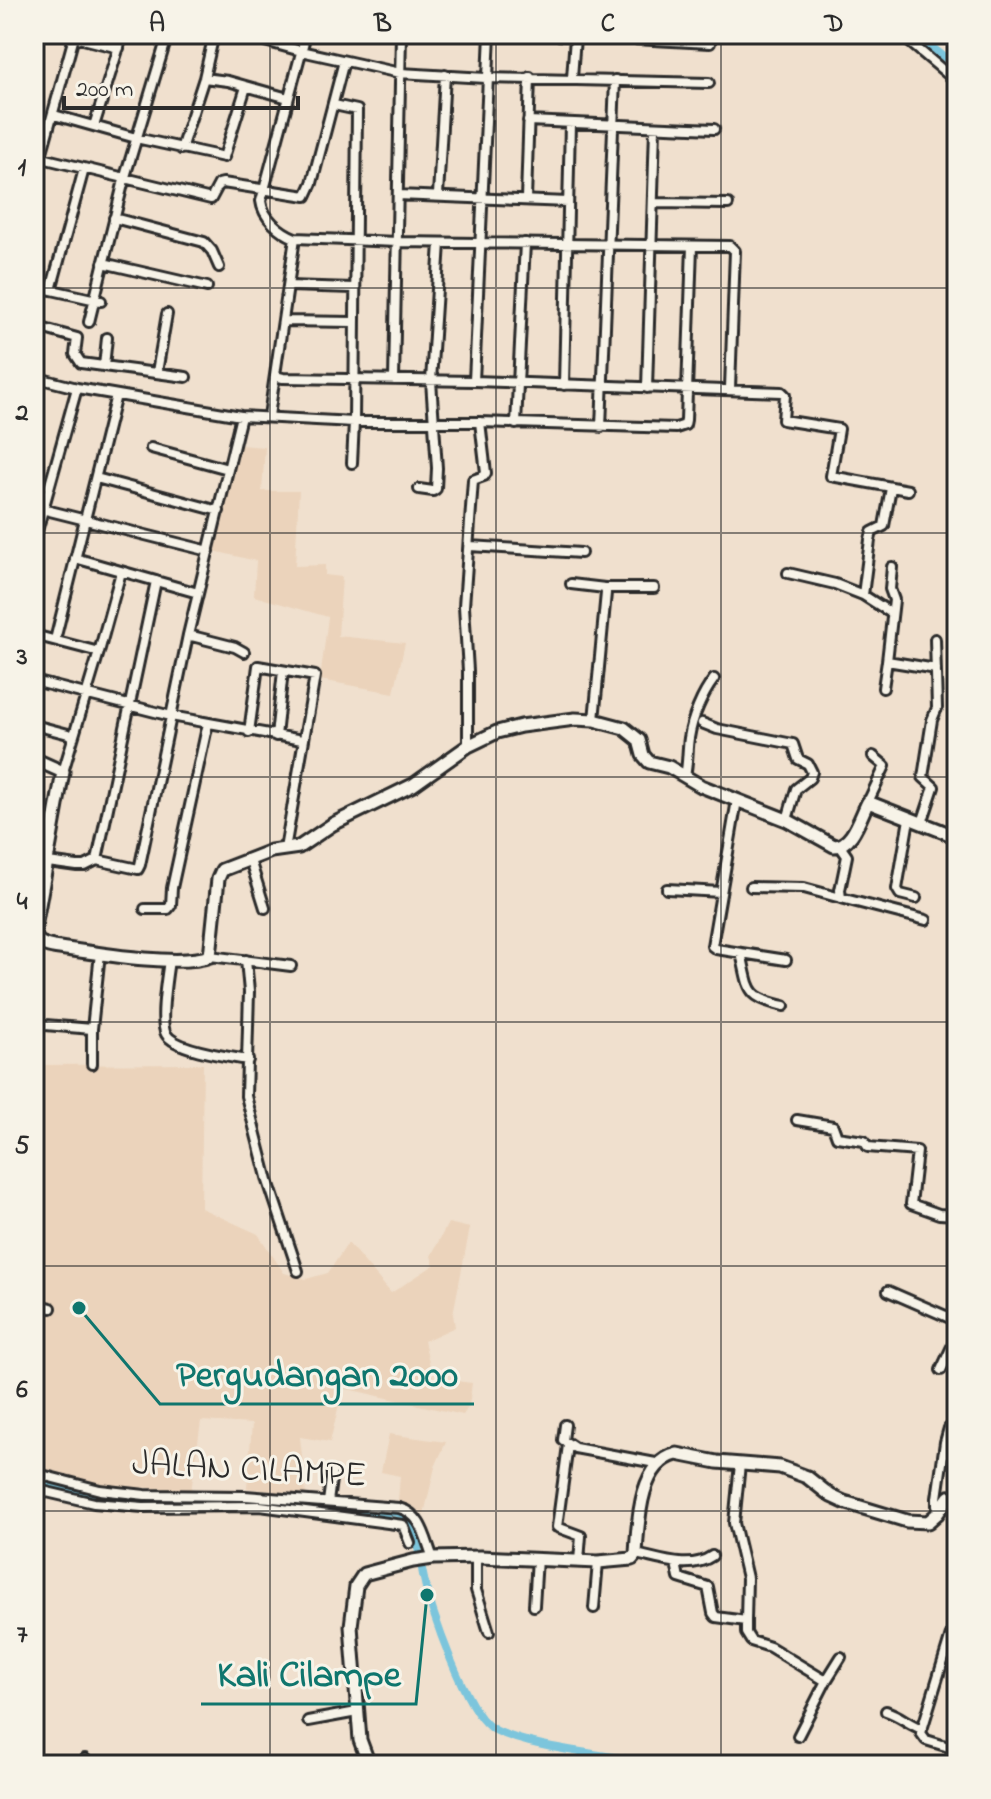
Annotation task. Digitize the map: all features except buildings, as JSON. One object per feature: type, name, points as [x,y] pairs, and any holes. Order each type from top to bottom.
[{"type":"street","points":[[63,34],[119,48]]},
{"type":"street","points":[[94,126],[123,34]]},
{"type":"street","points":[[89,322],[97,300],[124,180],[168,34]]},
{"type":"street","points":[[181,149],[204,78],[214,34]]},
{"type":"street","points":[[240,34],[400,73],[709,83]]},
{"type":"street","points":[[306,34],[264,189],[261,206],[265,215],[295,238],[482,244],[730,246],[735,251],[730,388]]},
{"type":"street","points":[[394,380],[401,34]]},
{"type":"street","points":[[474,381],[490,34]]},
{"type":"street","points":[[539,34],[710,43]]},
{"type":"street","points":[[900,34],[957,82]]},
{"type":"street","points":[[34,181],[37,157],[54,115],[74,37]]},
{"type":"street","points":[[572,78],[575,37]]},
{"type":"street","points":[[37,157],[213,199],[220,183],[306,196],[344,61]]},
{"type":"street","points":[[438,195],[445,75]]},
{"type":"street","points":[[526,199],[530,77]]},
{"type":"street","points":[[204,78],[288,98]]},
{"type":"street","points":[[601,427],[615,80]]},
{"type":"street","points":[[54,115],[136,138],[224,157],[246,87]]},
{"type":"street","points":[[334,105],[357,110],[352,463]]},
{"type":"street","points":[[528,121],[714,129]]},
{"type":"street","points":[[564,385],[570,123]]},
{"type":"street","points":[[647,388],[655,128]]},
{"type":"street","points":[[51,290],[84,169]]},
{"type":"street","points":[[398,195],[568,202]]},
{"type":"street","points":[[655,203],[728,204]]},
{"type":"street","points":[[114,218],[204,242],[219,267]]},
{"type":"street","points":[[269,416],[295,238]]},
{"type":"street","points":[[419,489],[435,490],[437,468],[431,381],[440,243]]},
{"type":"street","points":[[516,424],[525,243]]},
{"type":"street","points":[[34,379],[241,416],[432,424],[480,422],[681,427],[686,420],[688,388],[692,246]]},
{"type":"street","points":[[103,263],[207,287]]},
{"type":"street","points":[[34,286],[97,300]]},
{"type":"street","points":[[288,286],[354,288]]},
{"type":"street","points":[[157,372],[167,314]]},
{"type":"street","points":[[283,321],[354,322]]},
{"type":"street","points":[[34,326],[77,338],[75,354],[81,363],[186,377]]},
{"type":"street","points":[[104,366],[107,338]]},
{"type":"street","points":[[275,376],[783,392],[783,420],[839,429],[831,476],[908,490]]},
{"type":"street","points":[[34,542],[38,509],[77,388]]},
{"type":"street","points":[[55,640],[116,395]]},
{"type":"street","points":[[48,862],[85,866],[97,860],[138,869],[188,635],[241,416]]},
{"type":"street","points":[[468,746],[464,606],[473,480],[486,473],[480,422]]},
{"type":"street","points":[[151,448],[228,469]]},
{"type":"street","points":[[96,478],[219,511]]},
{"type":"street","points":[[863,595],[872,532],[884,526],[891,488]]},
{"type":"street","points":[[38,509],[209,551]]},
{"type":"street","points":[[470,546],[581,553]]},
{"type":"street","points":[[75,558],[198,593]]},
{"type":"street","points":[[883,688],[894,600],[890,589],[892,567]]},
{"type":"street","points":[[121,572],[63,772],[48,862],[39,878],[36,939],[45,945],[100,953],[169,960],[210,956],[291,966]]},
{"type":"street","points":[[788,573],[835,584],[863,595],[891,613]]},
{"type":"street","points":[[97,860],[156,581]]},
{"type":"street","points":[[571,584],[654,588]]},
{"type":"street","points":[[594,720],[604,632],[605,588]]},
{"type":"street","points":[[34,635],[99,652]]},
{"type":"street","points":[[188,635],[244,652]]},
{"type":"street","points":[[922,823],[934,792],[934,787],[923,777],[932,720],[937,708],[935,639]]},
{"type":"street","points":[[887,661],[936,669]]},
{"type":"street","points":[[249,732],[258,666],[315,676],[285,849]]},
{"type":"street","points":[[276,736],[283,671]]},
{"type":"street","points":[[685,776],[695,716],[714,679]]},
{"type":"street","points":[[34,681],[171,716],[302,740]]},
{"type":"street","points":[[210,956],[219,874],[222,870],[271,851],[299,847],[333,824],[413,785],[468,746],[497,732],[575,719],[594,720],[624,728],[639,740],[643,755],[649,762],[669,767],[701,786],[787,820],[840,846],[847,856],[841,898]]},
{"type":"street","points":[[145,909],[170,907],[208,723]]},
{"type":"street","points":[[702,723],[717,729],[793,744],[798,759],[808,764],[812,772],[810,778],[796,789],[787,820]]},
{"type":"street","points":[[34,725],[72,735]]},
{"type":"street","points":[[840,846],[847,842],[885,766],[873,756]]},
{"type":"street","points":[[34,759],[63,772]]},
{"type":"street","points":[[737,800],[712,946],[786,960]]},
{"type":"street","points":[[868,802],[957,837]]},
{"type":"street","points":[[909,819],[897,889],[900,894],[916,898]]},
{"type":"street","points":[[250,860],[265,908]]},
{"type":"street","points":[[751,887],[804,888],[926,920]]},
{"type":"street","points":[[667,889],[721,892]]},
{"type":"street","points":[[92,1064],[92,1029],[100,953]]},
{"type":"street","points":[[741,953],[749,988],[754,996],[761,1001],[784,1006]]},
{"type":"street","points":[[169,960],[163,1025],[167,1036],[178,1044],[248,1060]]},
{"type":"street","points":[[246,960],[249,992],[246,1096],[277,1213],[298,1271]]},
{"type":"street","points":[[34,1024],[92,1029]]},
{"type":"street","points":[[797,1120],[833,1126],[837,1137],[864,1141],[871,1148],[917,1151],[911,1204],[939,1214],[957,1215]]},
{"type":"street","points":[[888,1291],[957,1321]]},
{"type":"street","points":[[34,1304],[51,1308]]},
{"type":"street","points":[[941,1370],[957,1336]]},
{"type":"street","points":[[565,1425],[563,1438],[568,1445],[633,1461],[661,1464]]},
{"type":"street","points":[[941,1510],[937,1506],[937,1498],[949,1428]]},
{"type":"street","points":[[568,1445],[557,1527],[581,1536],[579,1561]]},
{"type":"street","points":[[349,1765],[370,1762],[360,1740],[351,1626],[356,1586],[369,1572],[425,1559],[537,1558],[598,1562],[632,1559],[636,1554],[643,1493],[661,1464],[677,1454],[740,1464],[766,1464],[795,1472],[816,1482],[831,1496],[893,1519],[928,1522],[949,1497],[957,1496]]},
{"type":"street","points":[[740,1464],[734,1523],[747,1578],[746,1633],[751,1641],[770,1647],[826,1681]]},
{"type":"street","points":[[328,1502],[332,1472]]},
{"type":"street","name":"JALAN CILAMPE","points":[[34,1473],[100,1490],[206,1501],[328,1502],[399,1508],[417,1518],[425,1559]]},
{"type":"street","points":[[34,1489],[94,1503],[143,1507],[206,1501]]},
{"type":"street","points":[[245,1500],[398,1523],[406,1529],[410,1543]]},
{"type":"street","points":[[636,1554],[676,1563],[703,1563],[712,1556]]},
{"type":"street","points":[[476,1557],[476,1590],[489,1632]]},
{"type":"street","points":[[534,1606],[537,1558]]},
{"type":"street","points":[[594,1608],[598,1562]]},
{"type":"street","points":[[676,1563],[679,1578],[708,1587],[715,1616],[746,1621]]},
{"type":"street","points":[[950,1765],[952,1748],[923,1738],[922,1729],[957,1615]]},
{"type":"street","points":[[798,1736],[841,1657]]},
{"type":"street","points":[[886,1711],[922,1729]]},
{"type":"street","points":[[308,1721],[357,1712]]},
{"type":"shaded area","points":[[240,445],[265,447],[262,491],[299,491],[295,566],[325,565],[325,575],[342,577],[338,636],[405,643],[394,693],[320,680],[328,617],[254,596],[256,561],[214,551]]},
{"type":"shaded area","points":[[203,1064],[201,1208],[258,1234],[284,1273],[306,1279],[328,1273],[348,1243],[391,1293],[434,1265],[431,1256],[448,1223],[470,1228],[453,1314],[455,1327],[424,1341],[433,1378],[472,1383],[469,1406],[463,1415],[343,1388],[330,1442],[300,1437],[306,1495],[247,1488],[252,1424],[201,1421],[191,1491],[110,1485],[34,1471],[34,1092],[38,1065]]},
{"type":"shaded area","points":[[389,1434],[446,1442],[435,1467],[424,1514],[398,1501],[400,1476],[381,1472]]},
{"type":"waterway","points":[[915,34],[957,67]]},
{"type":"waterway","points":[[34,1482],[101,1500],[143,1503],[271,1502]]},
{"type":"waterway","points":[[297,1503],[405,1516],[415,1536],[428,1594],[450,1658],[470,1701],[490,1727],[525,1741],[668,1765]]},
{"type":"place","name":"Pergudangan 2000","points":[[79,1308]]},
{"type":"place","name":"Kali Cilampe","points":[[427,1595]]}]
